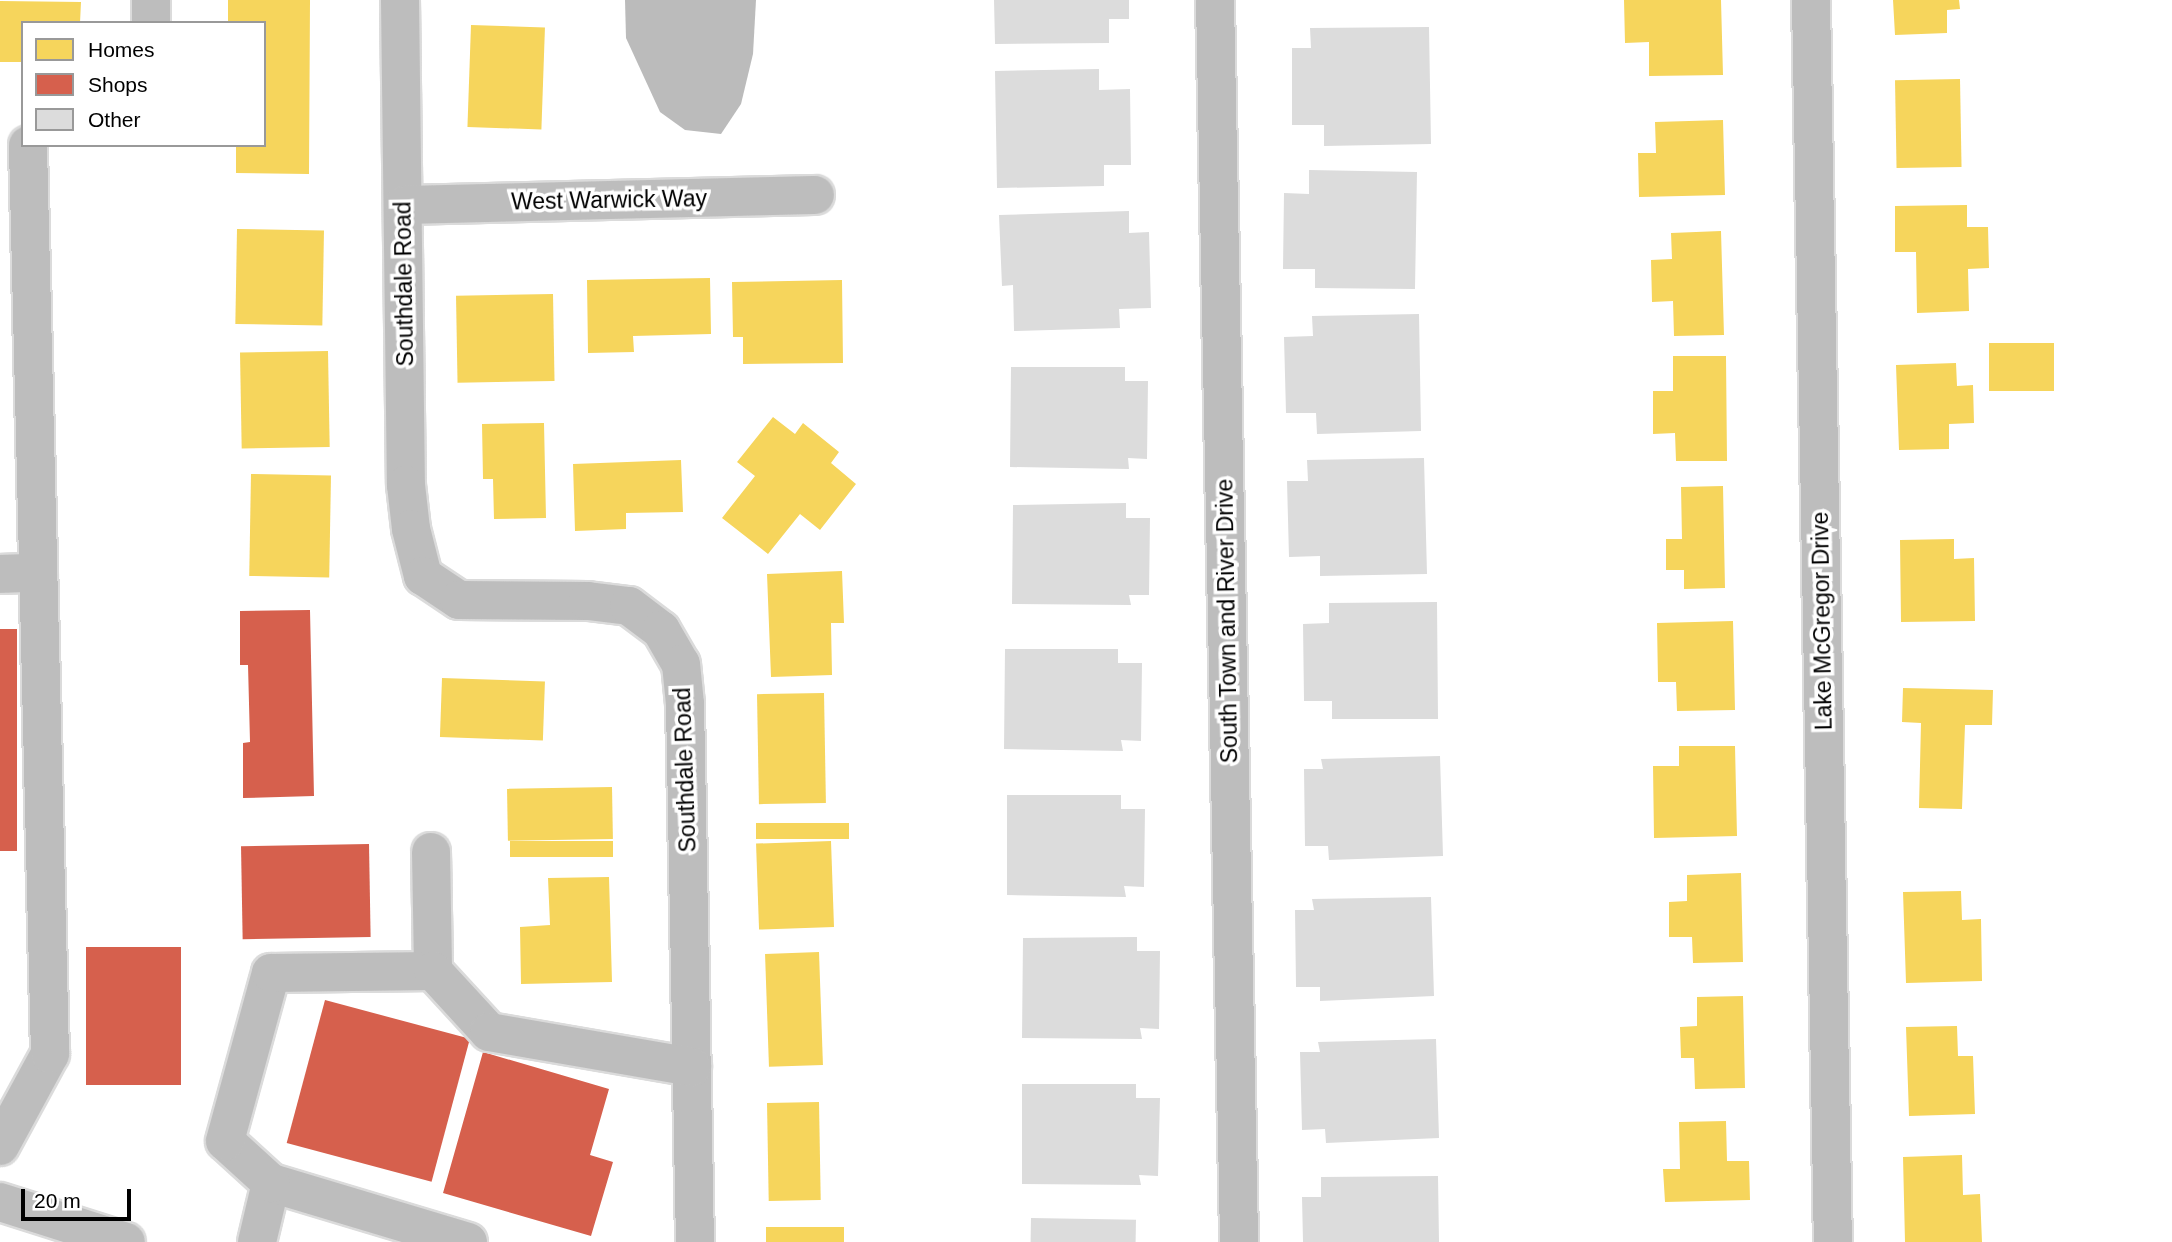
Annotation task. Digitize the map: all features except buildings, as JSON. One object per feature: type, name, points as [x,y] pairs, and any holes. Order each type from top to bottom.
[{"type":"street","points":[[151,0],[151,21]]},
{"type":"street","name":"Southdale Road","points":[[400,0],[406,485],[411,529],[424,576],[458,600],[588,601],[629,606],[662,630],[681,664],[685,704],[695,1242]]},
{"type":"street","name":"South Town and River Drive","points":[[1215,0],[1239,1242]]},
{"type":"street","name":"Lake McGregor Drive","points":[[1811,0],[1833,1242]]},
{"type":"street","points":[[0,143],[21,143]]},
{"type":"street","points":[[0,1146],[50,1054],[28,147]]},
{"type":"street","name":"West Warwick Way","points":[[404,205],[815,195]]},
{"type":"street","points":[[0,574],[38,573]]},
{"type":"street","points":[[431,852],[433,971],[489,1032],[692,1067]]},
{"type":"street","points":[[433,971],[271,972],[225,1141],[271,1183],[468,1242]]},
{"type":"street","points":[[257,1242],[271,1183]]},
{"type":"street","points":[[0,1202],[126,1242]]},
{"type":"shaded area","points":[[625,0],[756,0],[753,54],[741,104],[721,134],[685,130],[660,112],[626,38]]}]
